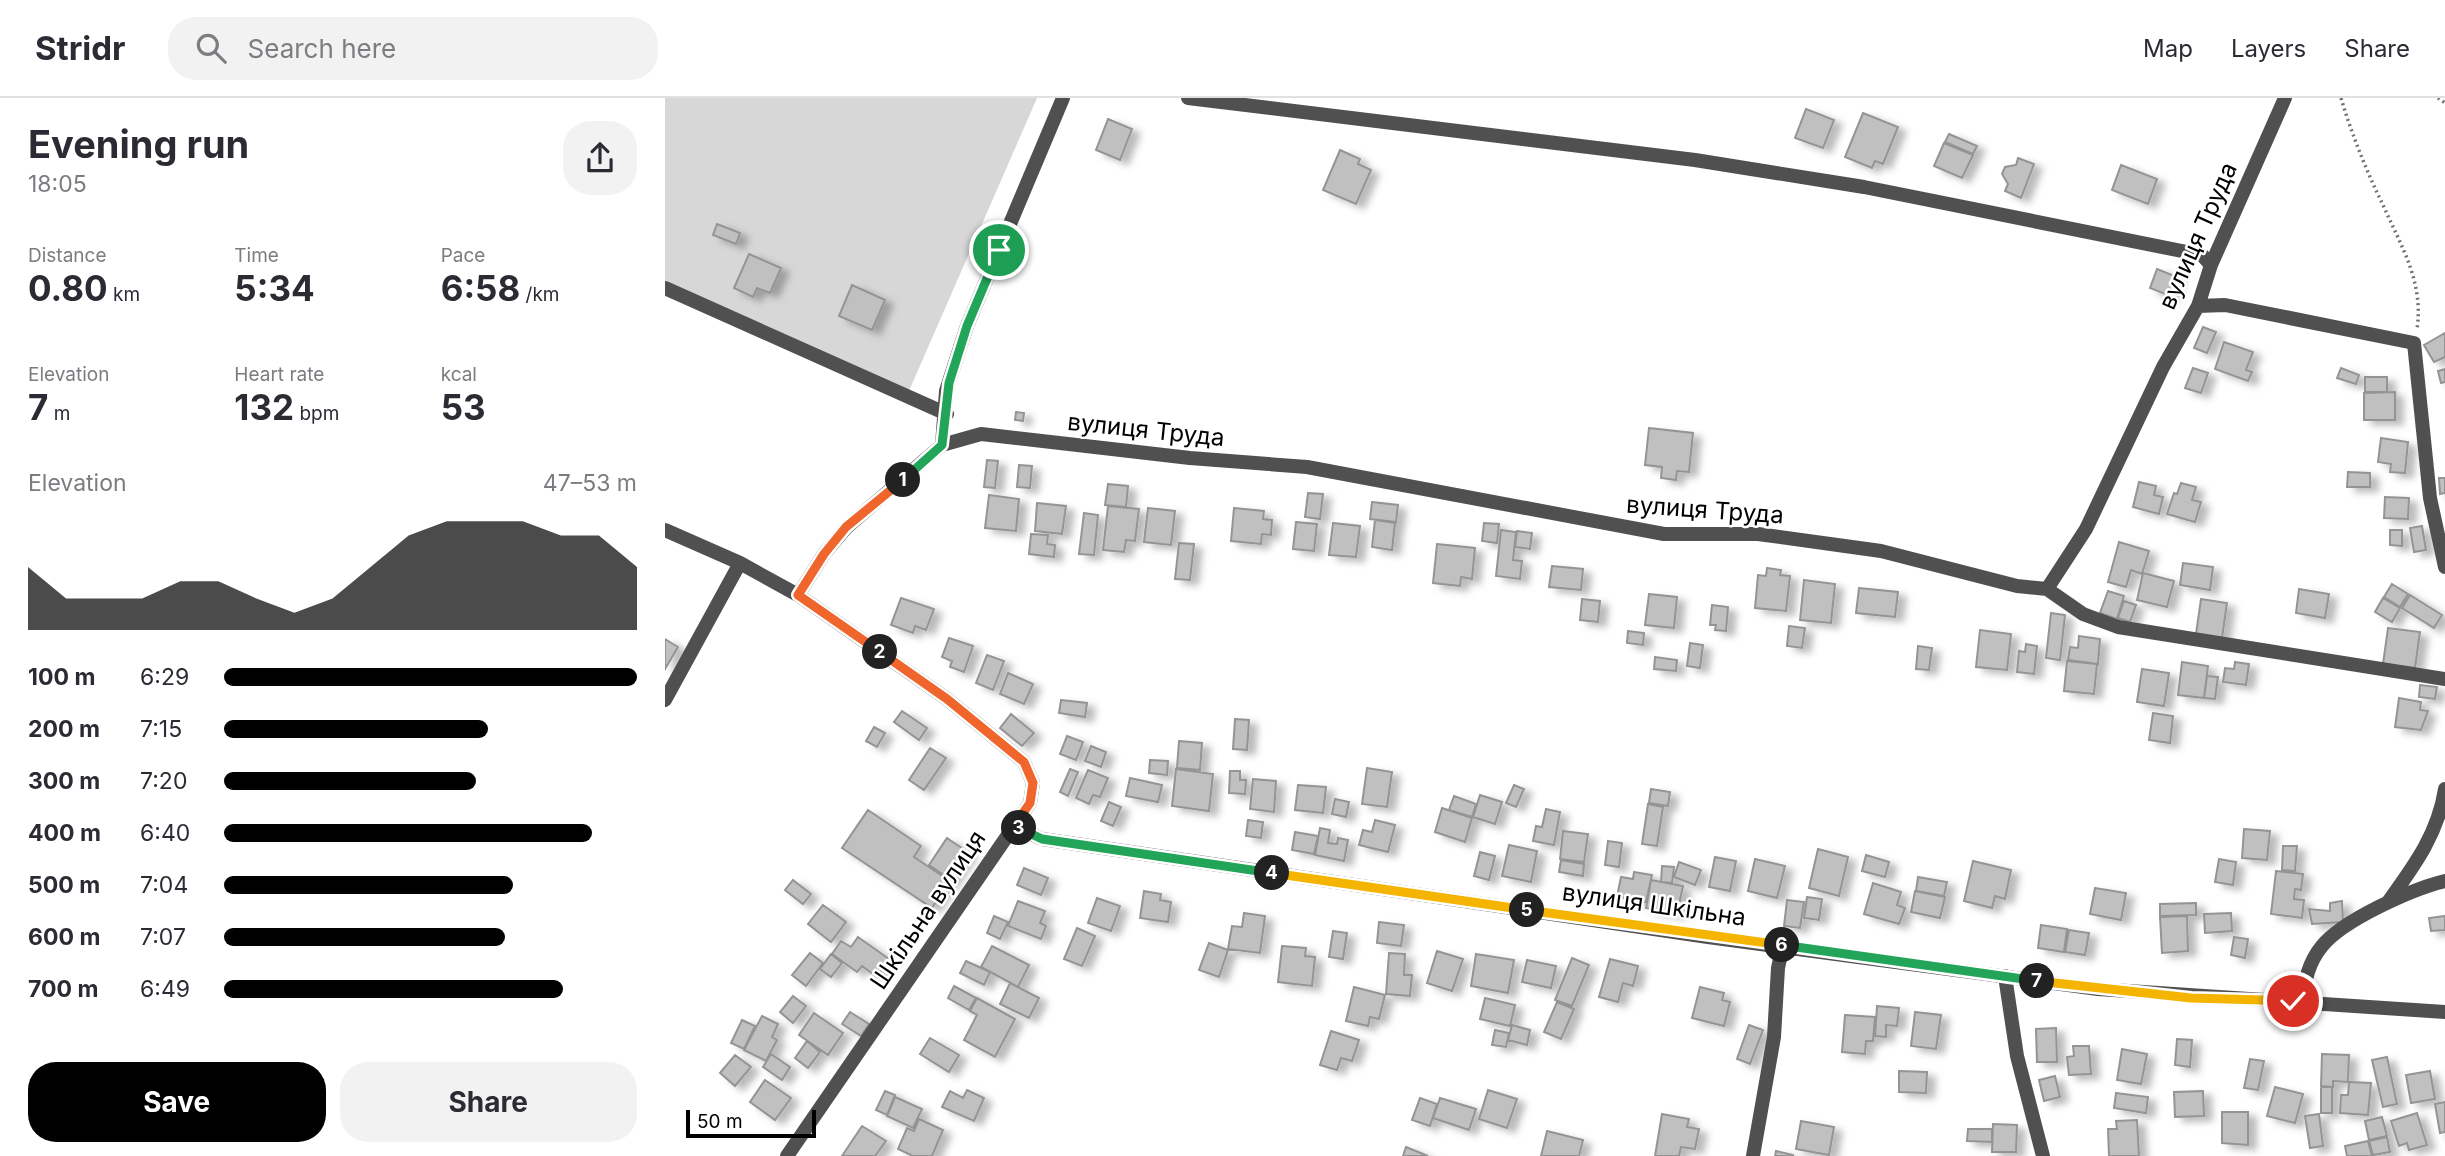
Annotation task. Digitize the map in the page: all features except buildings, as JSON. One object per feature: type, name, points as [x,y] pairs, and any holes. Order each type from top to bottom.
[{"type":"street","points":[[942,445],[947,414],[946,391],[967,326],[1063,98]]},
{"type":"street","points":[[1188,98],[1770,172],[2202,255],[2211,265]]},
{"type":"street","name":"вулиця Труда","points":[[798,595],[824,554],[846,527],[942,445],[981,434],[1190,458],[1307,467],[1641,531],[1664,534],[1758,534],[1881,551],[2017,586],[2047,589],[2086,528],[2163,367],[2197,306],[2211,265],[2285,98]]},
{"type":"street","points":[[665,288],[947,414]]},
{"type":"street","points":[[2197,306],[2225,305],[2414,343],[2430,498],[2445,567]]},
{"type":"street","name":"Шкільна вулиця","points":[[665,530],[740,563],[798,595],[947,699],[1024,762],[1033,783],[1030,803],[787,1156]]},
{"type":"street","points":[[665,700],[740,563]]},
{"type":"street","points":[[2047,589],[2083,614],[2118,627],[2445,679]]},
{"type":"street","points":[[2386,904],[2423,854],[2437,824],[2445,789]]},
{"type":"street","name":"вулиця Шкільна","points":[[1014,826],[1042,839],[1707,937],[2005,976],[2191,998],[2302,1001],[2445,1012]]},
{"type":"street","points":[[2302,1001],[2307,971],[2323,945],[2386,904],[2445,881]]},
{"type":"street","points":[[1753,1156],[1774,1037],[1777,968],[1783,945]]},
{"type":"street","points":[[2005,976],[2017,1056],[2043,1156]]},
{"type":"path","points":[[2341,98],[2364,163],[2412,268],[2419,313],[2414,343]]},
{"type":"path","points":[[2438,98],[2445,103]]},
{"type":"shaded area","points":[[665,98],[1037,98],[905,400],[665,296]]},
{"type":"route","points":[[999,250],[967,326],[946,391],[947,414],[942,445],[846,527],[824,554],[798,595],[947,699],[1024,762],[1033,783],[1030,803],[1014,826],[1042,839],[1707,937],[2098,989],[2191,998],[2293,1001]]}]
